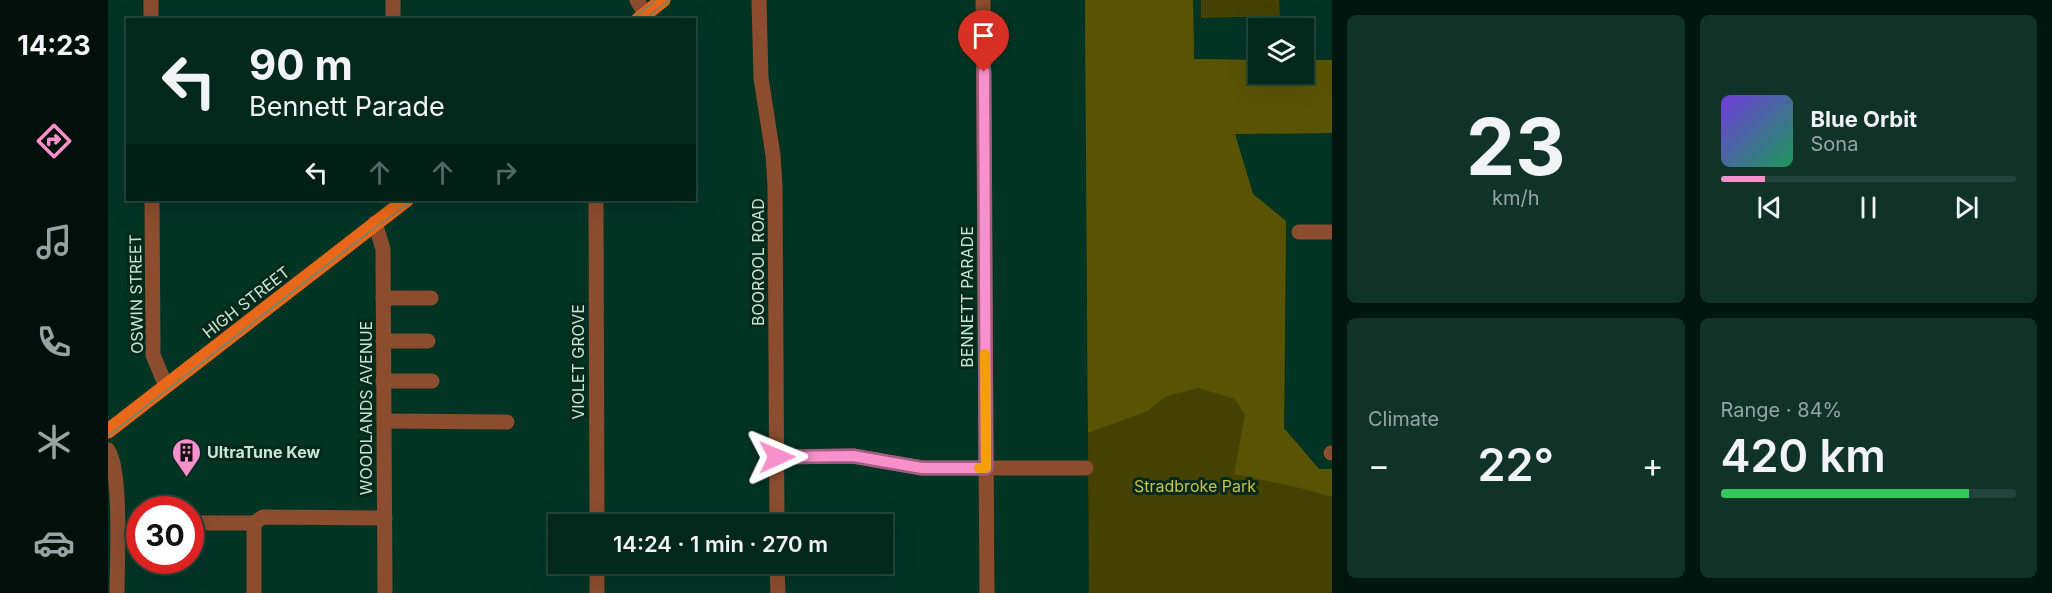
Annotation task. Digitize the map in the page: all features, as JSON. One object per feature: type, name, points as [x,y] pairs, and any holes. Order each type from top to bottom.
[{"type":"main road","points":[[642,17],[663,0]]},
{"type":"main road","name":"HIGH STREET","points":[[108,431],[405,201]]},
{"type":"street","points":[[151,0],[152,18]]},
{"type":"street","points":[[393,0],[393,18]]},
{"type":"street","points":[[637,0],[642,17]]},
{"type":"street","name":"BOOROOL ROAD","points":[[759,0],[760,78],[773,155],[775,186],[777,514]]},
{"type":"street","name":"BENNETT PARADE","points":[[983,0],[987,593]]},
{"type":"street","name":"OSWIN STREET","points":[[152,201],[153,355],[166,386]]},
{"type":"street","name":"VIOLET GROVE","points":[[596,201],[597,514]]},
{"type":"street","name":"WOODLANDS AVENUE","points":[[375,223],[383,249],[385,593]]},
{"type":"street","points":[[1299,232],[1332,232]]},
{"type":"street","points":[[383,298],[431,298]]},
{"type":"street","points":[[383,341],[428,341]]},
{"type":"street","points":[[383,381],[432,381]]},
{"type":"street","points":[[384,422],[507,422]]},
{"type":"street","points":[[108,450],[113,457],[116,477],[117,593]]},
{"type":"street","points":[[777,457],[853,456],[922,468],[1086,468]]},
{"type":"street","points":[[204,523],[254,523],[263,517],[385,518]]},
{"type":"street","points":[[254,523],[254,593]]},
{"type":"street","points":[[597,574],[597,593]]},
{"type":"street","points":[[777,574],[778,593]]},
{"type":"green space","name":"Stradbroke Park","points":[[1085,0],[1193,0],[1194,59],[1248,60],[1248,84],[1314,84],[1314,60],[1332,60],[1332,133],[1235,134],[1253,194],[1286,221],[1284,428],[1319,469],[1332,469],[1332,593],[1089,593]]},
{"type":"green space","points":[[1201,0],[1279,0],[1280,16],[1201,18]]},
{"type":"shaded area","name":"Stradbroke Park","points":[[1085,0],[1193,0],[1194,59],[1248,60],[1248,84],[1314,84],[1314,60],[1332,60],[1332,133],[1235,134],[1253,194],[1286,221],[1284,428],[1319,469],[1332,469],[1332,497],[1234,474],[1245,415],[1235,399],[1198,388],[1165,397],[1148,411],[1088,433]]},
{"type":"tram line","points":[[634,18],[656,0]]},
{"type":"tram line","points":[[650,15],[669,0]]},
{"type":"tram line","points":[[108,436],[377,226],[413,201]]},
{"type":"slow traffic","points":[[979,468],[986,468],[985,354]]},
{"type":"place","name":"UltraTune Kew","points":[[186,478]]},
{"type":"route","points":[[777,457],[853,456],[922,468],[986,468],[984,72]]}]
